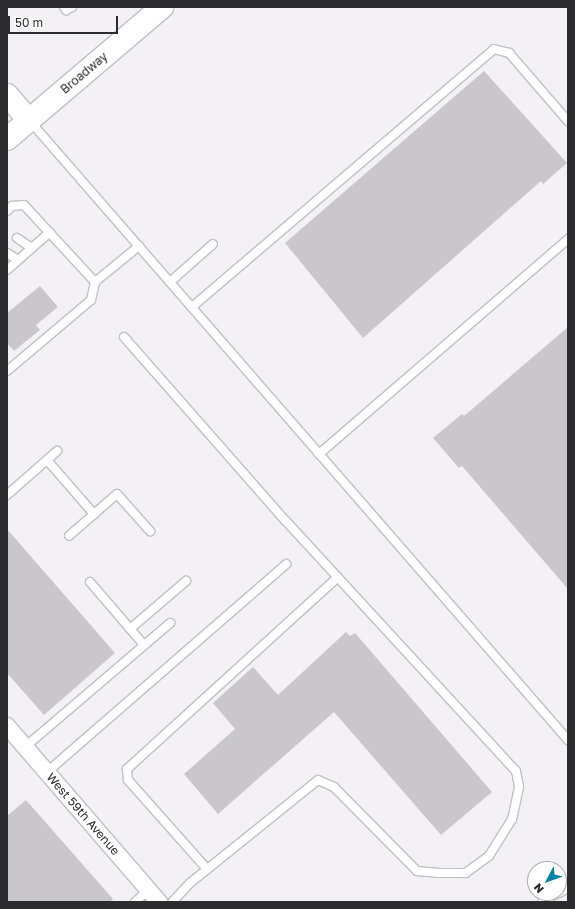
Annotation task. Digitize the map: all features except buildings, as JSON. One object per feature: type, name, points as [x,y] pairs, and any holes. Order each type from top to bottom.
[{"type":"street","name":"Broadway","points":[[7,139],[162,7]]},
{"type":"street","points":[[7,95],[28,120]]},
{"type":"street","name":"West 59th Avenue","points":[[7,726],[154,896]]},
{"type":"lane","points":[[64,7],[66,10],[72,7]]},
{"type":"lane","points":[[192,307],[494,48],[509,53],[568,121]]},
{"type":"lane","points":[[28,120],[568,740]]},
{"type":"lane","points":[[7,211],[12,206],[24,204],[95,282]]},
{"type":"lane","points":[[7,270],[50,232]]},
{"type":"lane","points":[[17,238],[32,248]]},
{"type":"lane","points":[[319,454],[568,239]]},
{"type":"lane","points":[[170,282],[213,244]]},
{"type":"lane","points":[[7,371],[91,300],[95,282],[138,246]]},
{"type":"lane","points":[[7,253],[18,260]]},
{"type":"lane","points":[[124,337],[338,577],[516,771],[519,787],[512,819],[488,856],[466,874],[417,871],[334,787],[318,780],[207,869],[172,902]]},
{"type":"lane","points":[[7,495],[57,451]]},
{"type":"lane","points":[[47,460],[94,514]]},
{"type":"lane","points":[[69,536],[117,494],[150,531]]},
{"type":"lane","points":[[47,772],[286,564]]},
{"type":"lane","points":[[207,869],[128,780],[127,769],[338,577]]},
{"type":"lane","points":[[130,629],[186,581]]},
{"type":"lane","points":[[90,582],[144,645]]},
{"type":"lane","points":[[25,747],[170,623]]},
{"type":"lane","points":[[135,902],[154,896]]}]
